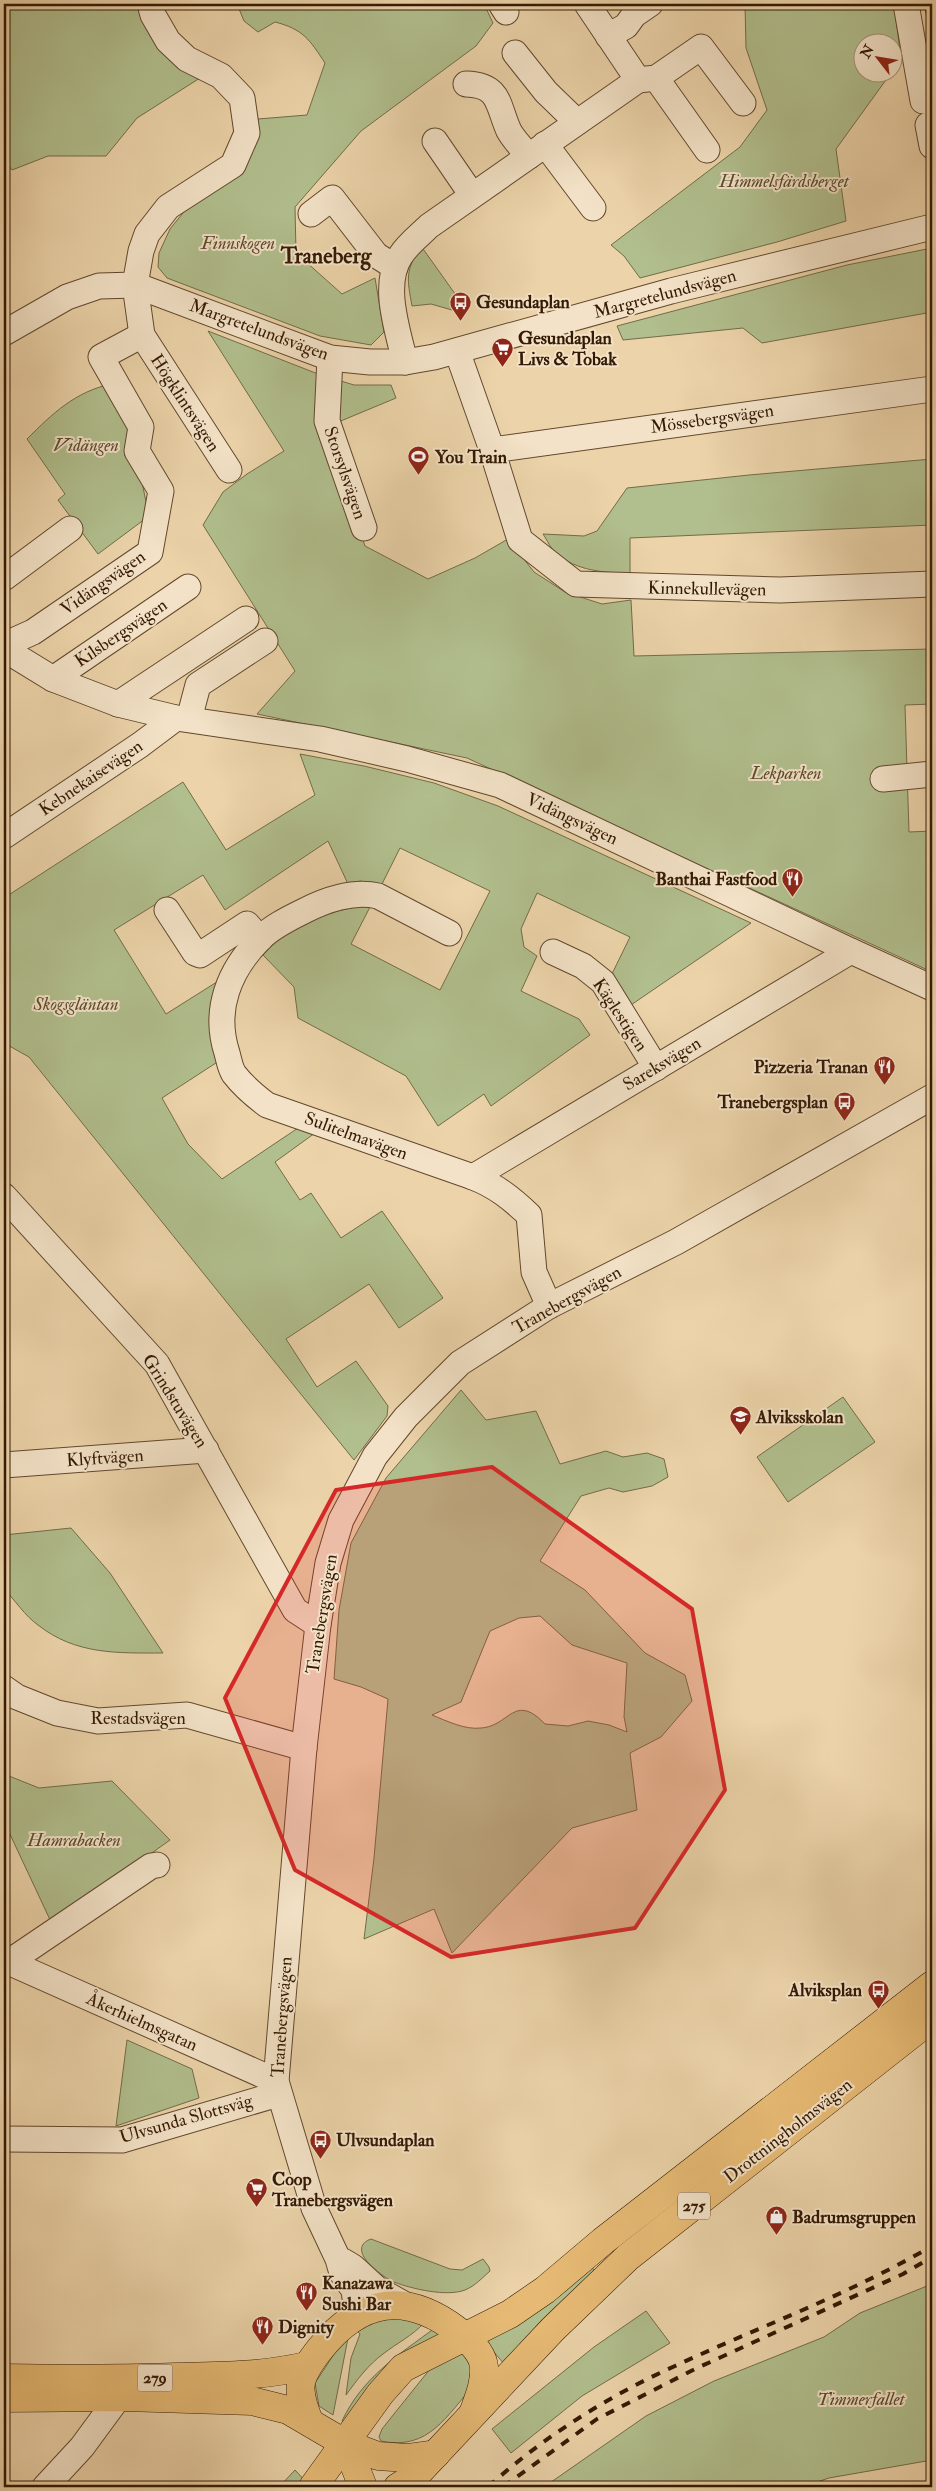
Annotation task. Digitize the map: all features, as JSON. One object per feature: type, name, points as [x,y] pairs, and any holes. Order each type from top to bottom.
[{"type":"main road","name":"Drottningholmsvägen","points":[[313,2487],[346,2444],[380,2394],[403,2368],[510,2314],[545,2290],[603,2240],[932,1985]]},
{"type":"main road","name":"Drottningholmsvägen","points":[[474,2414],[553,2329],[628,2258],[932,2018]]},
{"type":"main road","name":"Drottningholmsvägen","points":[[438,2316],[458,2320],[481,2316],[571,2257],[603,2240]]},
{"type":"main road","points":[[407,2484],[436,2454],[474,2414],[484,2383],[482,2357],[465,2337],[438,2316],[409,2307],[390,2305],[357,2314],[342,2325],[306,2366],[300,2379],[299,2390],[309,2421],[346,2444],[378,2456],[393,2458],[436,2454]]},
{"type":"main road","name":"279","points":[[4,2378],[102,2379],[264,2375],[306,2366]]},
{"type":"main road","name":"279","points":[[4,2398],[252,2401],[277,2406],[309,2421]]},
{"type":"main road","points":[[346,2444],[363,2487]]},
{"type":"street","name":"Högklintsvägen","points":[[150,4],[168,41],[187,59],[221,76],[242,98],[247,133],[233,165],[168,207],[152,227],[141,251],[135,285],[142,335],[229,470]]},
{"type":"street","points":[[587,4],[608,36],[707,150]]},
{"type":"street","points":[[608,36],[626,26],[634,15],[650,4]]},
{"type":"street","points":[[906,4],[928,124]]},
{"type":"street","points":[[405,362],[394,311],[392,281],[395,267],[401,255],[428,226],[577,122],[701,47],[742,103]]},
{"type":"street","points":[[515,53],[546,92],[577,122]]},
{"type":"street","points":[[466,84],[480,84],[492,91],[510,132],[537,150],[593,208]]},
{"type":"street","points":[[435,141],[472,195]]},
{"type":"street","points":[[311,214],[332,198],[376,255],[395,267]]},
{"type":"street","name":"Margretelundsvägen","points":[[4,333],[67,297],[99,286],[135,285],[330,358],[370,362],[405,362],[457,351],[671,291],[932,227]]},
{"type":"street","name":"Högklintsvägen","points":[[142,335],[101,356],[141,427],[137,451],[161,491]]},
{"type":"street","points":[[457,351],[492,450]]},
{"type":"street","name":"Storsylsvägen","points":[[330,358],[327,421],[364,528]]},
{"type":"street","name":"Mössebergsvägen","points":[[492,450],[932,389]]},
{"type":"street","name":"Kinnekullevägen","points":[[492,450],[520,540],[576,584],[780,590],[932,584]]},
{"type":"street","name":"Vidängsvägen","points":[[4,645],[33,632],[150,552],[161,491]]},
{"type":"street","points":[[4,578],[70,529]]},
{"type":"street","name":"Kilsbergsvägen","points":[[53,679],[188,587]]},
{"type":"street","points":[[118,704],[246,619]]},
{"type":"street","points":[[182,718],[198,685],[265,641]]},
{"type":"street","name":"Vidängsvägen","points":[[4,649],[53,679],[118,704],[182,718],[320,739],[407,759],[500,785],[932,988]]},
{"type":"street","name":"Kebnekaisevägen","points":[[4,836],[182,718]]},
{"type":"street","points":[[883,779],[932,774]]},
{"type":"street","name":"Sulitelmavägen","points":[[449,933],[378,896],[369,894],[340,897],[314,906],[289,919],[260,939],[230,981],[222,1010],[221,1027],[227,1055],[233,1072],[247,1090],[268,1105],[492,1184],[504,1193],[529,1215],[534,1272],[549,1306]]},
{"type":"street","points":[[167,910],[195,953],[200,955],[247,924],[260,939]]},
{"type":"street","name":"Sareksvägen","points":[[473,1177],[850,951]]},
{"type":"street","name":"Käglestigen","points":[[553,952],[583,966],[602,982],[656,1068]]},
{"type":"street","name":"Tranebergsvägen","points":[[357,2314],[354,2290],[342,2274],[338,2258],[314,2208],[277,2087],[304,1748],[318,1625],[328,1563],[341,1520],[375,1456],[406,1417],[460,1363],[549,1306],[676,1242],[932,1096]]},
{"type":"street","name":"Grindstuvägen","points":[[4,1196],[157,1364],[295,1610],[318,1625]]},
{"type":"street","name":"Klyftvägen","points":[[4,1465],[206,1450]]},
{"type":"street","name":"Restadsvägen","points":[[4,1688],[17,1696],[57,1713],[98,1721],[187,1715],[304,1748]]},
{"type":"street","name":"Åkerhielmsgatan","points":[[6,1961],[151,1866],[157,1865]]},
{"type":"street","name":"Åkerhielmsgatan","points":[[6,1961],[277,2087]]},
{"type":"street","name":"Ulvsunda Slottsväg","points":[[4,2139],[122,2140],[277,2087]]},
{"type":"street","points":[[338,2258],[353,2266],[377,2289],[409,2307]]},
{"type":"street","points":[[45,2487],[82,2447],[118,2398]]},
{"type":"highlighted area","points":[[492,1467],[692,1609],[725,1790],[635,1928],[451,1957],[295,1870],[225,1698],[336,1490]]},
{"type":"green space","points":[[4,4],[140,4],[149,31],[160,49],[176,63],[200,78],[137,118],[106,156],[48,156],[12,170],[4,159]]},
{"type":"green space","name":"Finnskogen","points":[[237,4],[484,4],[493,23],[476,46],[361,131],[295,207],[296,253],[342,294],[375,278],[384,332],[371,345],[320,336],[167,278],[158,267],[159,253],[170,229],[187,208],[248,156],[258,119],[307,115],[325,63],[305,36],[293,28],[275,22],[258,32],[244,21]]},
{"type":"green space","name":"Himmelsfärdsberget","points":[[745,4],[894,4],[898,32],[854,32],[854,82],[884,82],[836,149],[846,221],[777,242],[640,278],[624,256],[611,245],[740,147],[767,110],[746,48]]},
{"type":"green space","points":[[924,4],[932,4],[932,41]]},
{"type":"green space","points":[[421,246],[458,298],[452,310],[431,304],[412,306],[408,281],[412,262]]},
{"type":"green space","points":[[932,248],[932,312],[762,343],[743,328],[623,340],[617,326],[847,265]]},
{"type":"green space","name":"Lekparken","points":[[208,331],[318,374],[354,385],[391,385],[396,398],[324,428],[365,546],[428,579],[475,558],[508,539],[534,572],[565,592],[602,604],[631,600],[634,656],[932,649],[932,704],[905,705],[909,832],[932,831],[932,972],[467,758],[257,714],[295,671],[203,525],[223,492],[247,474],[284,451]]},
{"type":"green space","name":"Vidängen","points":[[111,384],[134,444],[149,516],[98,554],[58,500],[65,494],[27,439],[56,412],[75,398],[86,392]]},
{"type":"green space","points":[[932,459],[932,525],[630,538],[630,573],[591,570],[572,564],[554,551],[543,534],[584,536],[597,531],[627,488]]},
{"type":"green space","name":"Skogsgläntan","points":[[300,754],[364,766],[434,783],[498,806],[751,923],[628,1007],[609,980],[630,937],[537,893],[521,929],[524,947],[537,956],[521,991],[579,1019],[590,1035],[491,1106],[484,1094],[438,1126],[406,1076],[298,1018],[294,987],[263,955],[286,933],[309,920],[364,905],[370,907],[351,944],[440,990],[490,891],[400,848],[381,886],[360,881],[348,884],[328,841],[225,910],[203,875],[114,930],[166,1014],[220,980],[219,1061],[162,1098],[188,1144],[222,1179],[301,1126],[315,1133],[275,1162],[300,1200],[311,1193],[341,1238],[382,1211],[443,1298],[399,1328],[369,1284],[286,1339],[317,1387],[356,1361],[388,1406],[387,1416],[354,1460],[29,1057],[4,1043],[4,898],[183,782],[226,850],[315,795]]},
{"type":"green space","points":[[461,1390],[486,1420],[536,1411],[560,1464],[606,1451],[623,1457],[647,1453],[664,1459],[668,1477],[652,1486],[623,1492],[609,1488],[581,1496],[540,1561],[585,1590],[645,1653],[685,1675],[692,1701],[661,1737],[630,1753],[637,1810],[572,1828],[452,1953],[434,1909],[364,1939],[374,1858],[388,1699],[361,1687],[334,1679],[339,1610],[351,1543],[386,1478]],"holes":[[[540,1616],[572,1645],[627,1663],[624,1717],[627,1732],[609,1725],[588,1721],[568,1726],[545,1724],[535,1715],[526,1711],[512,1713],[491,1726],[481,1728],[462,1726],[432,1715],[461,1702],[490,1631],[519,1618]]]},
{"type":"green space","points":[[843,1397],[875,1442],[788,1502],[757,1457]]},
{"type":"green space","points":[[71,1528],[110,1573],[163,1653],[114,1652],[82,1647],[67,1642],[52,1635],[33,1621],[4,1589],[4,1535]]},
{"type":"green space","name":"Hamrabacken","points":[[4,1774],[39,1788],[112,1781],[170,1840],[52,1924],[8,1830],[4,1827]]},
{"type":"green space","points":[[127,2040],[192,2069],[199,2098],[116,2126]]},
{"type":"green space","points":[[371,2239],[450,2269],[462,2270],[483,2259],[490,2271],[472,2286],[458,2292],[439,2292],[410,2287],[388,2279],[374,2269],[363,2256],[362,2249],[364,2244]]},
{"type":"green space","points":[[591,2266],[594,2270],[542,2320],[504,2364],[483,2339]]},
{"type":"green space","name":"Timmerfallet","points":[[932,2284],[932,2460],[829,2478],[802,2487],[544,2487],[646,2416],[714,2381],[824,2337],[860,2313]]},
{"type":"green space","points":[[646,2311],[670,2343],[582,2396],[511,2453],[492,2429],[594,2347]]},
{"type":"green space","points":[[398,2317],[424,2323],[372,2363],[346,2395],[351,2358],[360,2334],[355,2329],[360,2325]]},
{"type":"green space","points":[[435,2328],[448,2334],[346,2424],[342,2421],[360,2392],[382,2368]]},
{"type":"green space","points":[[346,2336],[348,2338],[333,2415],[319,2406],[315,2383]]},
{"type":"green space","points":[[460,2352],[469,2353],[475,2384],[445,2419],[424,2436],[412,2441],[398,2443],[381,2441],[379,2437],[382,2429],[434,2364]]},
{"type":"green space","points":[[295,2470],[308,2484],[304,2487],[279,2487]]},
{"type":"railway","points":[[488,2487],[553,2435],[625,2391],[707,2351],[837,2295],[932,2246]]},
{"type":"railway","points":[[503,2487],[597,2419],[695,2369],[903,2274],[932,2257]]},
{"type":"place","name":"Gesundaplan","points":[[460,321]]},
{"type":"place","name":"Gesundaplan Livs & Tobak","points":[[502,367]]},
{"type":"place","name":"You Train","points":[[419,476]]},
{"type":"place","name":"Banthai Fastfood","points":[[793,898]]},
{"type":"place","name":"Pizzeria Tranan","points":[[884,1086]]},
{"type":"place","name":"Tranebergsplan","points":[[844,1121]]},
{"type":"place","name":"Alviksskolan","points":[[740,1436]]},
{"type":"place","name":"Alviksplan","points":[[878,2009]]},
{"type":"place","name":"Ulvsundaplan","points":[[320,2159]]},
{"type":"place","name":"Coop Tranebergsvägen","points":[[256,2208]]},
{"type":"place","name":"Badrumsgruppen","points":[[776,2236]]},
{"type":"place","name":"Kanazawa Sushi Bar","points":[[306,2312]]},
{"type":"place","name":"Dignity","points":[[262,2346]]},
{"type":"district","name":"Traneberg","points":[[326,256]]}]
